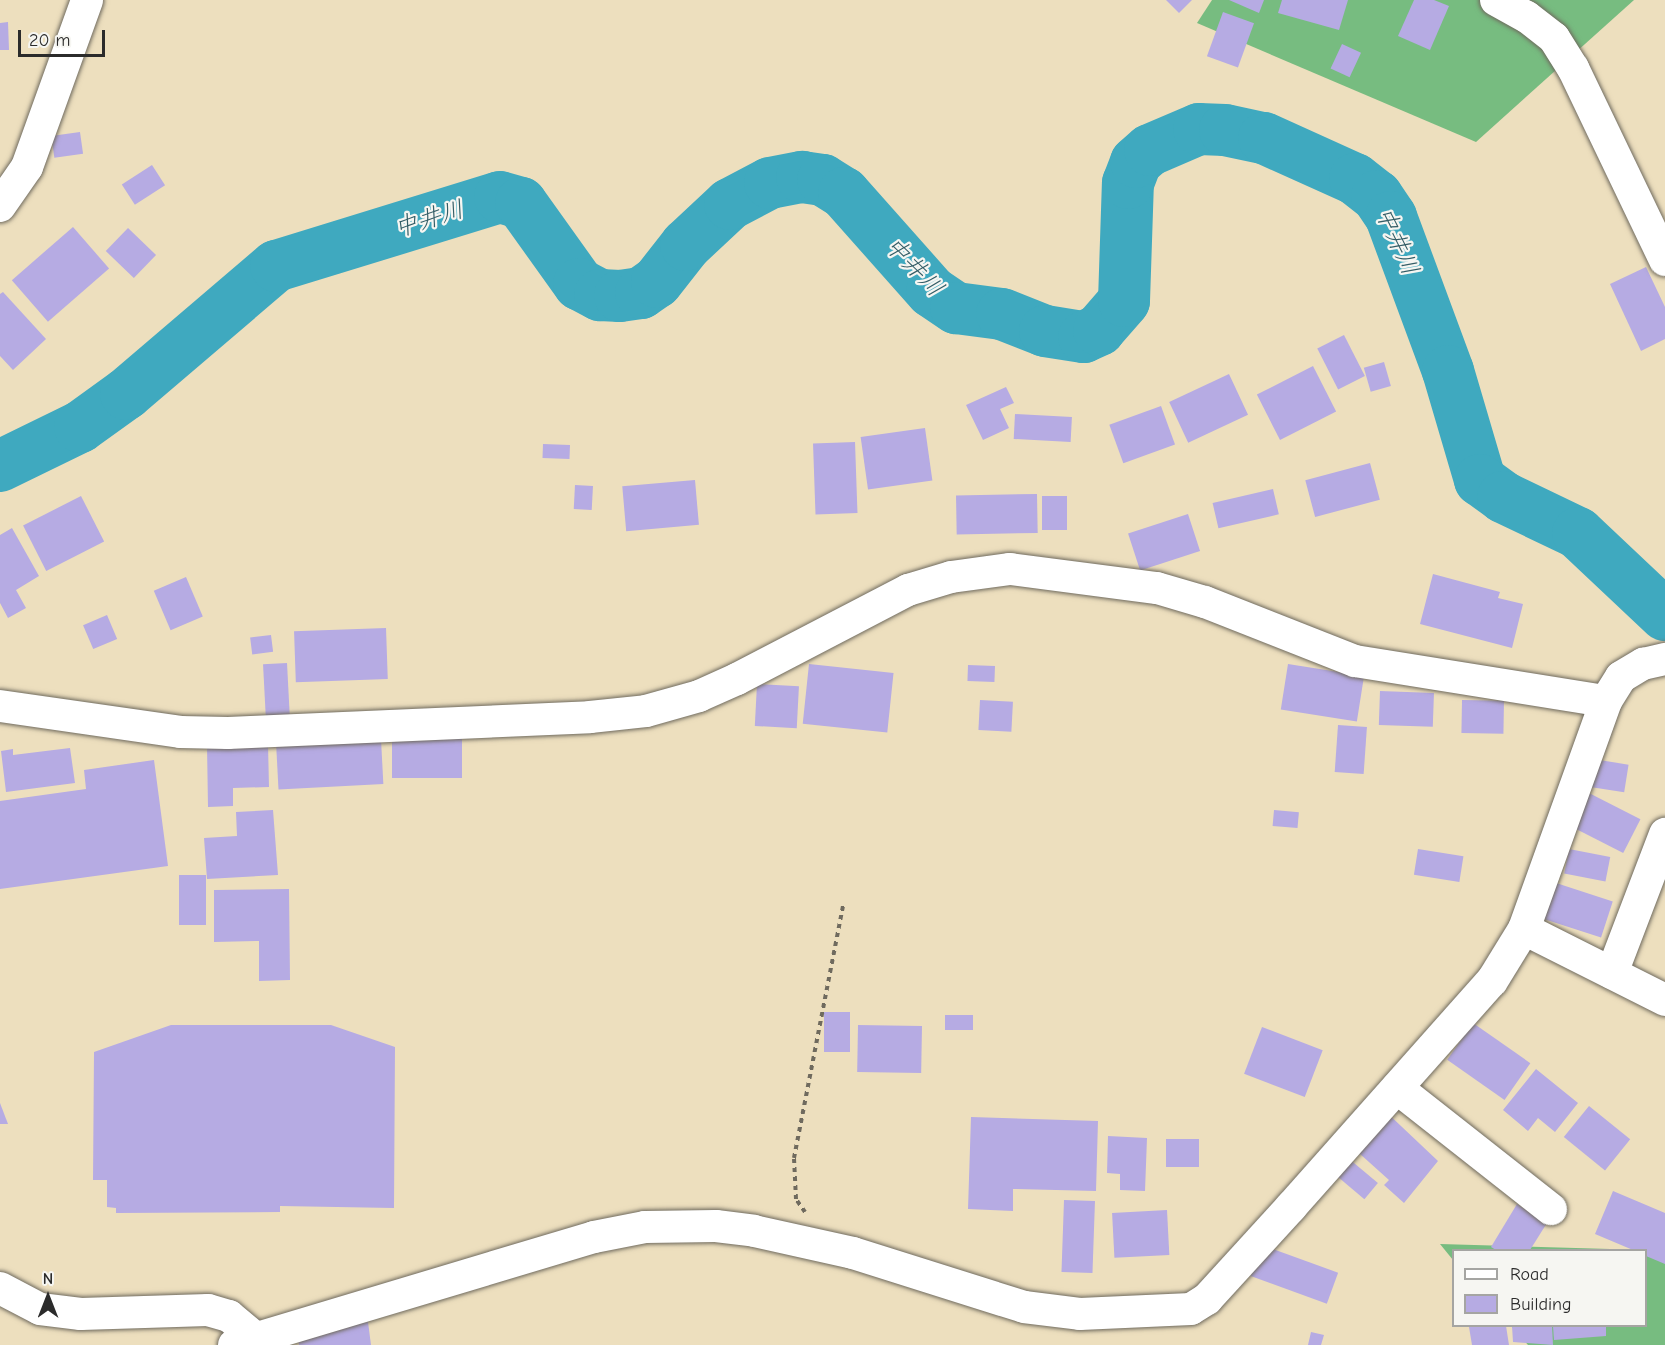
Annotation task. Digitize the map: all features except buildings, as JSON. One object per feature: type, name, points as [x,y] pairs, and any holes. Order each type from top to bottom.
[{"type":"street","points":[[0,206],[27,167],[87,0]]},
{"type":"street","points":[[1496,0],[1527,17],[1554,38],[1573,68],[1665,260]]},
{"type":"street","points":[[0,706],[180,732],[228,733],[590,717],[646,711],[699,696],[908,590],[951,577],[1010,570],[1157,588],[1204,602],[1355,661],[1606,701]]},
{"type":"street","points":[[0,1288],[40,1309],[81,1314],[208,1310],[229,1316],[245,1342],[594,1237],[645,1227],[716,1226],[754,1231],[854,1253],[1024,1307],[1080,1314],[1191,1309],[1207,1299],[1492,981],[1524,929],[1606,701],[1621,677],[1643,664],[1665,659]]},
{"type":"street","points":[[1612,974],[1665,834]]},
{"type":"street","points":[[1524,929],[1665,1000]]},
{"type":"street","points":[[1397,1088],[1551,1209]]},
{"type":"path","points":[[814,1220],[796,1199],[794,1158],[843,906]]},
{"type":"green space","points":[[1212,0],[1634,0],[1476,142],[1197,23]]},
{"type":"green space","points":[[1440,1244],[1611,1249],[1452,1249],[1452,1259]]},
{"type":"green space","points":[[1647,1251],[1665,1251],[1665,1345],[1528,1345],[1512,1327],[1647,1327]]},
{"type":"waterway","name":"中井川","points":[[0,466],[80,427],[126,394],[276,266],[500,197],[521,203],[579,284],[600,295],[620,296],[641,293],[657,282],[686,245],[730,204],[770,183],[802,177],[823,180],[844,193],[932,292],[956,308],[1002,314],[1045,331],[1084,337],[1099,330],[1124,301],[1128,183],[1136,162],[1150,150],[1199,129],[1225,130],[1264,138],[1355,179],[1377,196],[1391,217],[1448,371],[1480,480],[1503,497],[1578,533],[1665,615]]}]
